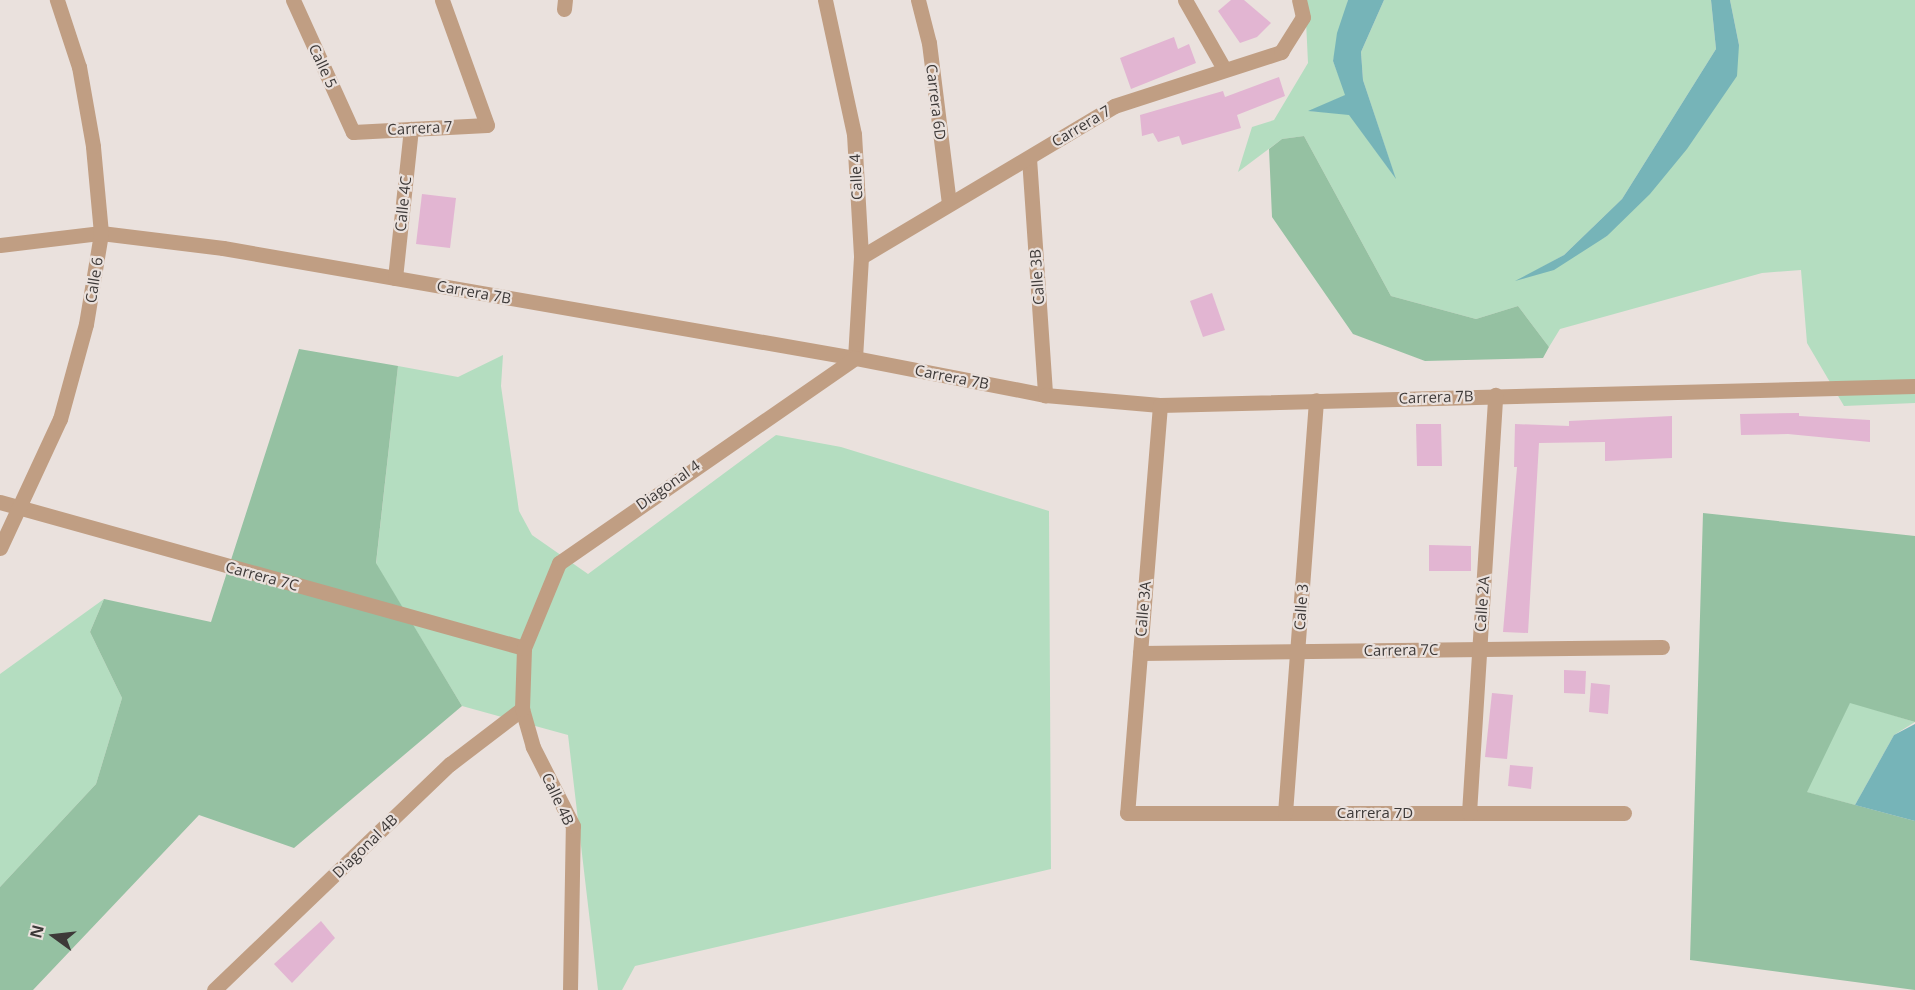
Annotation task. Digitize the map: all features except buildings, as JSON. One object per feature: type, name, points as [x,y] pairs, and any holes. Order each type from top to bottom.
[{"type":"street","name":"Calle 6","points":[[0,548],[60,419],[86,324],[101,233],[93,146],[79,67],[57,0]]},
{"type":"street","name":"Calle 5","points":[[293,0],[353,132]]},
{"type":"street","name":"Carrera 7","points":[[353,132],[487,125],[441,0]]},
{"type":"street","name":"Calle 4","points":[[825,0],[854,134],[861,257],[855,358]]},
{"type":"street","name":"Carrera 6D","points":[[918,0],[928,44],[949,204]]},
{"type":"street","points":[[1185,0],[1223,67]]},
{"type":"street","name":"Carrera 7","points":[[861,257],[1114,106],[1223,67],[1281,52],[1303,17],[1299,0]]},
{"type":"street","name":"Calle 4C","points":[[395,278],[411,129]]},
{"type":"street","name":"Calle 3B","points":[[1029,158],[1045,395]]},
{"type":"street","name":"Carrera 7B","points":[[0,245],[101,233],[223,248],[855,358],[1045,395],[1160,405],[1915,386]]},
{"type":"street","name":"Diagonal 4","points":[[524,648],[559,563],[855,358]]},
{"type":"street","name":"Calle 2A","points":[[1469,813],[1495,395]]},
{"type":"street","name":"Calle 3","points":[[1285,813],[1317,400]]},
{"type":"street","name":"Calle 3A","points":[[1127,813],[1160,405]]},
{"type":"street","name":"Carrera 7C","points":[[0,502],[524,648]]},
{"type":"street","name":"Carrera 7C","points":[[1140,653],[1662,647]]},
{"type":"street","name":"Calle 4B","points":[[524,648],[522,709],[533,747],[573,826],[570,990]]},
{"type":"street","name":"Diagonal 4B","points":[[214,990],[450,765],[522,709]]},
{"type":"street","name":"Carrera 7D","points":[[1127,813],[1624,813]]},
{"type":"green space","points":[[1305,0],[1348,0],[1333,61],[1346,95],[1310,111],[1349,114],[1395,177],[1363,80],[1361,52],[1384,0],[1711,0],[1716,49],[1622,199],[1564,255],[1519,280],[1607,236],[1739,45],[1730,0],[1915,0],[1915,403],[1844,406],[1807,343],[1801,270],[1762,273],[1560,329],[1549,347],[1518,306],[1476,319],[1391,296],[1304,136],[1282,139],[1238,172],[1252,127],[1274,120],[1308,63]]},
{"type":"green space","points":[[1304,136],[1391,296],[1476,319],[1518,306],[1549,347],[1543,358],[1425,361],[1353,334],[1272,217],[1269,149],[1282,139]]},
{"type":"green space","points":[[299,349],[398,366],[376,563],[462,706],[294,848],[199,815],[33,990],[0,990],[0,887],[96,784],[122,698],[90,632],[104,599],[211,622]]},
{"type":"green space","points":[[503,355],[501,386],[519,511],[532,535],[588,574],[776,435],[841,447],[1049,511],[1051,869],[635,966],[622,990],[598,990],[568,735],[462,706],[376,564],[398,366],[458,377]]},
{"type":"green space","points":[[1703,513],[1915,536],[1915,722],[1850,703],[1807,792],[1915,821],[1915,990],[1690,960]]},
{"type":"green space","points":[[104,599],[90,632],[122,698],[96,784],[0,887],[0,674]]},
{"type":"green space","points":[[1850,702],[1915,722],[1894,735],[1855,805],[1806,792]]},
{"type":"water","points":[[1348,0],[1384,0],[1361,52],[1363,80],[1396,179],[1349,115],[1308,111],[1345,95],[1333,61],[1337,33]]},
{"type":"water","points":[[1711,0],[1730,0],[1739,45],[1737,76],[1687,149],[1650,194],[1607,236],[1554,270],[1515,281],[1564,255],[1622,199],[1716,49]]},
{"type":"water","points":[[1915,724],[1915,821],[1855,805],[1894,735]]}]
